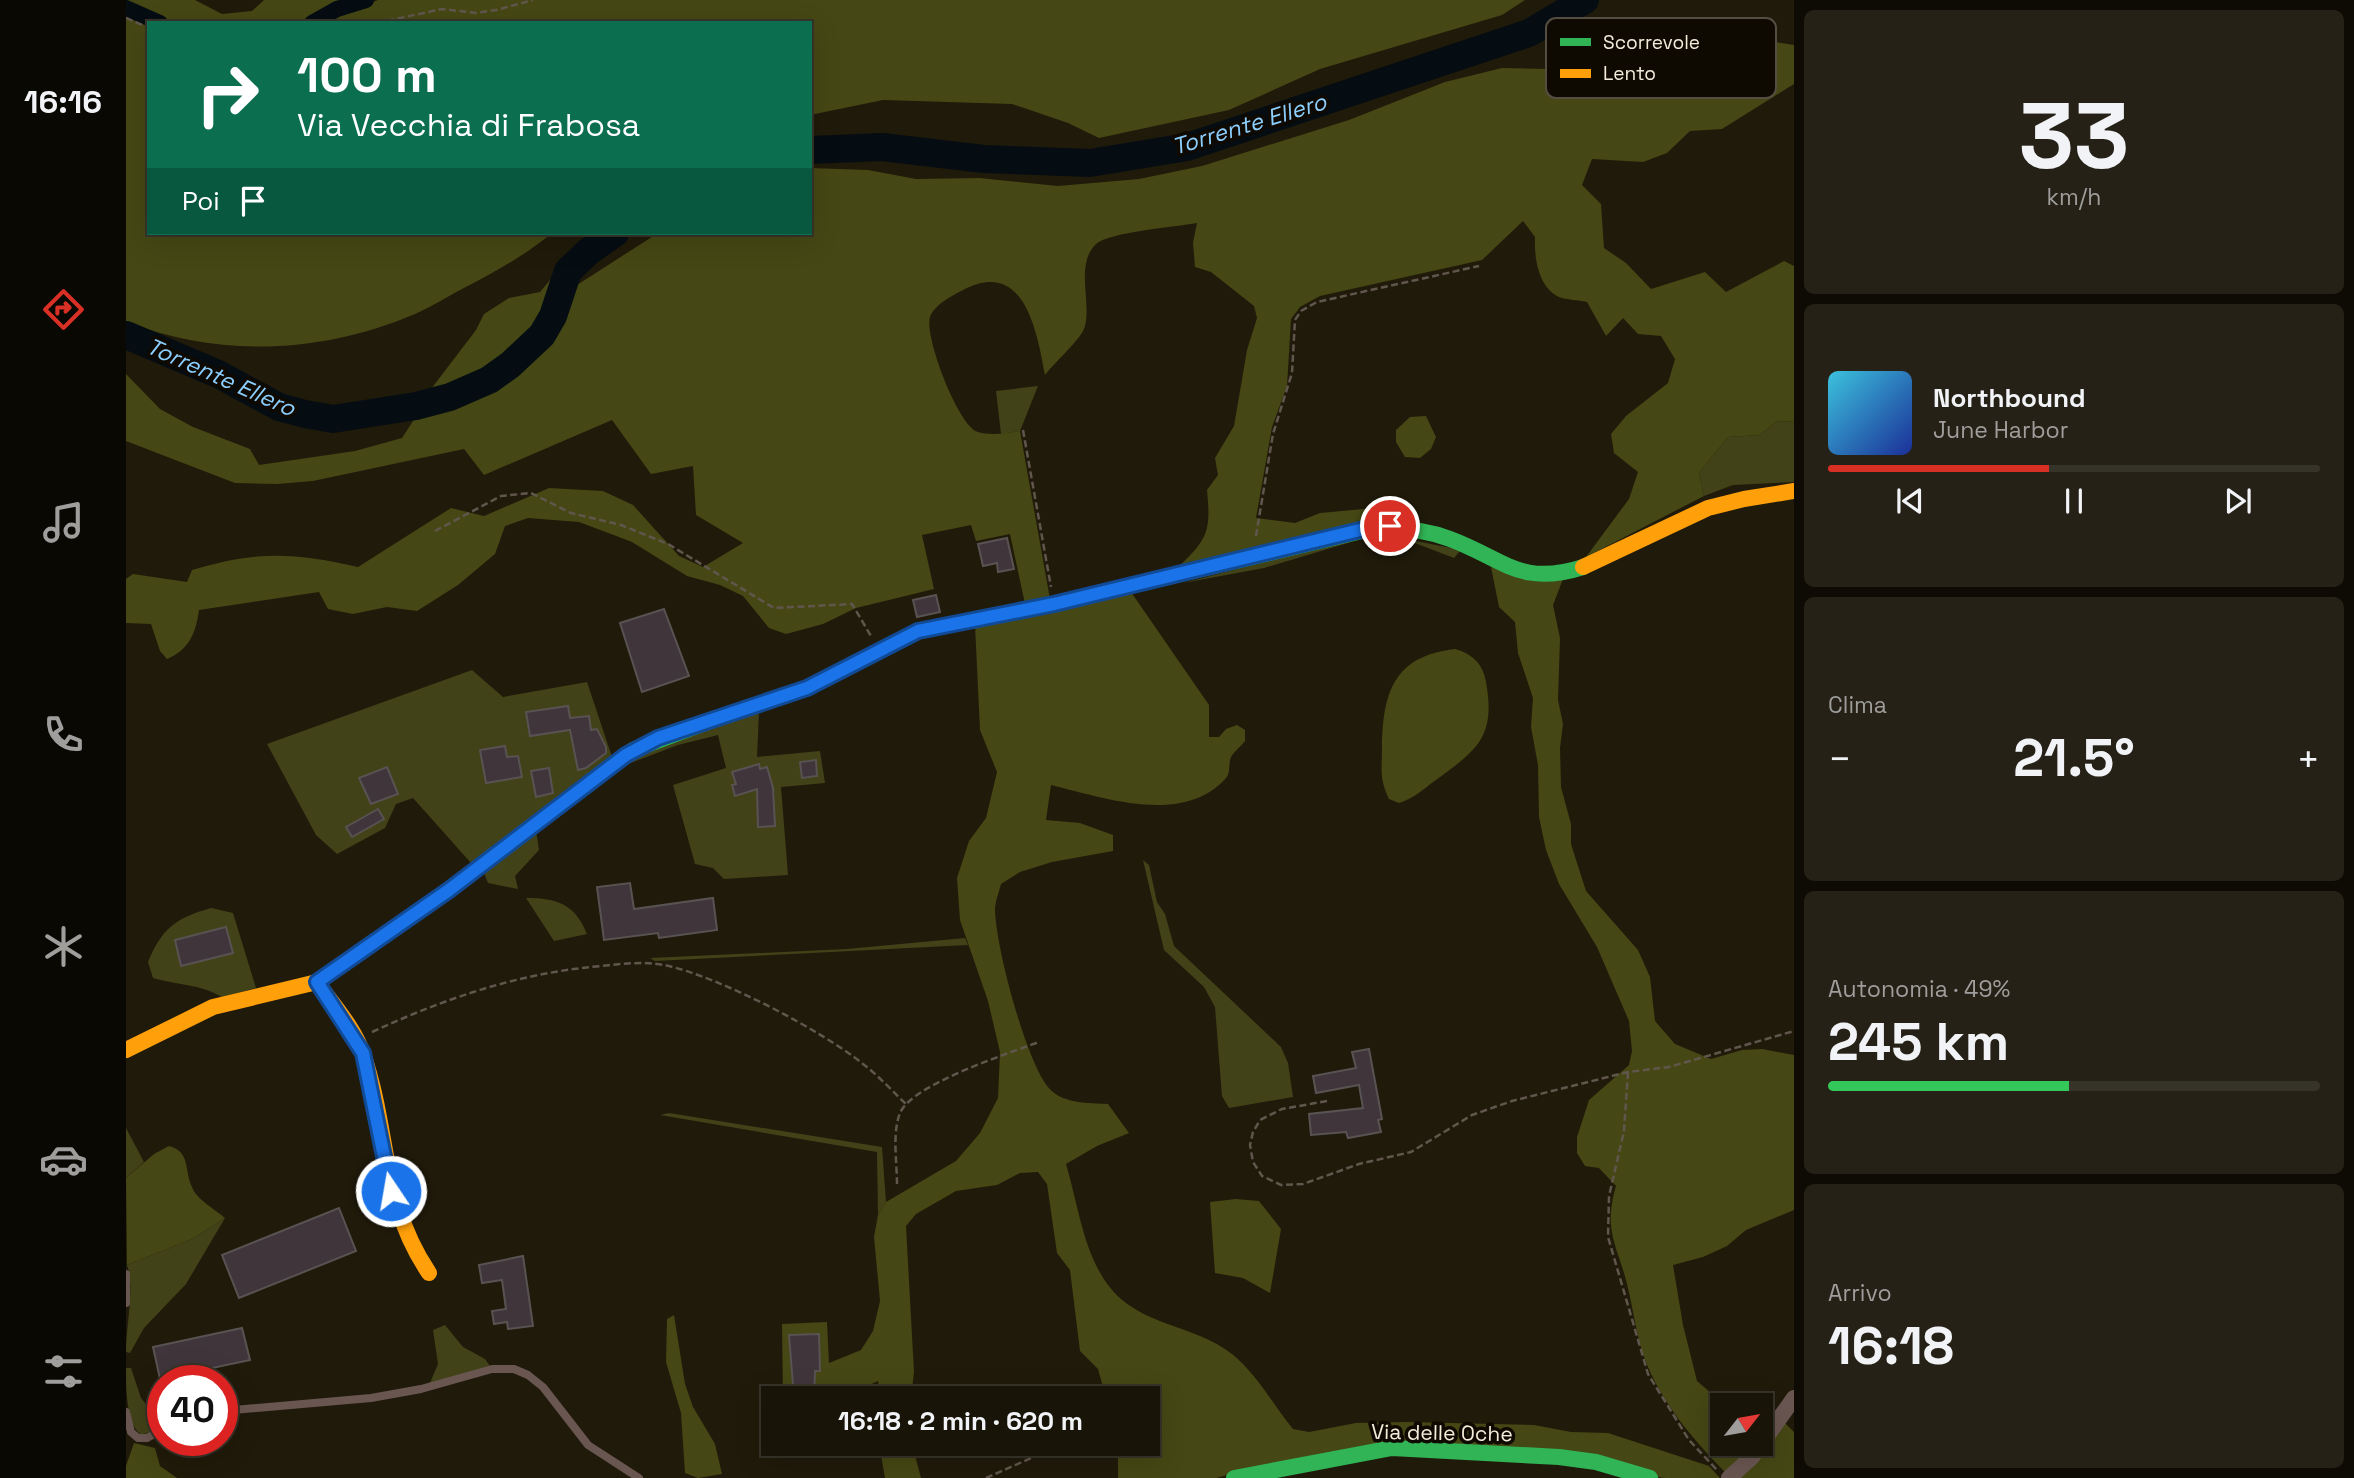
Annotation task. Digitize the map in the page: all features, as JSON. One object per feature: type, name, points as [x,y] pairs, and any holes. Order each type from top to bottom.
[{"type":"street","points":[[126,1050],[212,1007],[317,982],[449,890],[633,750],[658,738],[807,688],[878,651],[934,626],[1054,604],[1360,530],[1402,526],[1446,536],[1515,571],[1544,575],[1602,558],[1714,506],[1794,491]]},
{"type":"street","points":[[317,982],[356,1039],[365,1060],[394,1201],[412,1247],[429,1273]]},
{"type":"street","points":[[1727,1478],[1752,1457],[1794,1398]]},
{"type":"street","name":"Via delle Oche","points":[[1234,1478],[1383,1448],[1559,1457],[1596,1462],[1650,1478]]},
{"type":"lane","points":[[126,1273],[126,1303]]},
{"type":"lane","points":[[238,1410],[371,1398],[428,1387],[492,1370],[514,1369],[534,1378],[543,1387],[588,1445],[639,1478]]},
{"type":"lane","points":[[126,1412],[131,1432],[138,1438],[147,1438]]},
{"type":"path","points":[[386,21],[442,9],[476,13],[533,0]]},
{"type":"path","points":[[126,18],[147,26]]},
{"type":"path","points":[[1252,557],[1273,434],[1292,373],[1293,328],[1299,313],[1317,302],[1479,266]]},
{"type":"path","points":[[1023,430],[1054,604]]},
{"type":"path","points":[[435,531],[502,496],[531,493],[570,513],[621,525],[668,544],[774,608],[852,604],[878,651]]},
{"type":"path","points":[[356,1039],[429,1006],[483,986],[575,968],[645,963],[665,965],[724,985],[820,1035],[865,1065],[906,1104]]},
{"type":"path","points":[[1327,1101],[1282,1109],[1260,1120],[1253,1132],[1250,1151],[1262,1176],[1280,1185],[1313,1182],[1359,1164],[1421,1147],[1481,1111],[1629,1072],[1669,1067],[1794,1031]]},
{"type":"path","points":[[897,1184],[898,1121],[906,1104],[934,1085],[1040,1042]]},
{"type":"path","points":[[1629,1072],[1624,1131],[1609,1196],[1608,1237],[1648,1374],[1689,1440],[1727,1478]]},
{"type":"path","points":[[986,1478],[1036,1456]]},
{"type":"shaded area","points":[[126,0],[195,0],[222,14],[252,11],[264,0],[355,0],[309,21],[163,21],[126,6]]},
{"type":"shaded area","points":[[378,0],[1525,0],[1502,15],[1320,69],[1229,110],[1099,138],[1068,123],[1012,104],[883,100],[812,115],[812,21],[325,21]]},
{"type":"shaded area","points":[[126,12],[147,21],[147,235],[549,235],[509,263],[415,314],[344,337],[308,343],[234,346],[161,333],[126,321]]},
{"type":"shaded area","points":[[1776,42],[1794,45],[1794,84],[1776,95]]},
{"type":"shaded area","points":[[1502,68],[1546,69],[1546,98],[1772,98],[1722,129],[1690,131],[1667,153],[1643,162],[1592,159],[1582,185],[1601,204],[1604,248],[1626,263],[1651,289],[1705,272],[1726,292],[1784,261],[1794,266],[1794,422],[1777,421],[1760,435],[1728,437],[1699,473],[1704,496],[1586,557],[1629,499],[1638,472],[1614,453],[1611,434],[1626,416],[1668,383],[1675,359],[1661,336],[1638,334],[1623,318],[1606,336],[1587,302],[1562,298],[1552,292],[1539,271],[1535,237],[1523,221],[1482,260],[1320,296],[1300,307],[1291,319],[1287,386],[1272,427],[1256,518],[1295,523],[1320,513],[1386,507],[1391,519],[1178,567],[1196,549],[1205,533],[1208,515],[1207,490],[1218,475],[1215,458],[1234,426],[1247,350],[1257,318],[1254,306],[1211,272],[1195,267],[1193,243],[1197,223],[1128,233],[1096,244],[1086,263],[1087,309],[1084,329],[1045,375],[1038,339],[1024,304],[1014,291],[1001,283],[984,282],[963,290],[940,304],[930,317],[937,360],[952,398],[970,426],[978,432],[988,434],[1020,431],[1050,599],[1025,604],[1010,534],[976,541],[971,525],[922,535],[934,589],[856,608],[823,624],[786,634],[769,628],[743,596],[720,585],[687,576],[632,542],[579,522],[528,518],[505,526],[495,554],[458,585],[417,611],[387,607],[353,614],[328,609],[319,592],[199,610],[190,640],[181,651],[167,659],[160,651],[151,624],[126,623],[126,579],[133,574],[187,582],[192,570],[236,559],[275,556],[314,558],[358,567],[451,508],[484,516],[549,488],[603,491],[633,505],[679,556],[703,567],[743,543],[696,515],[693,466],[651,474],[612,420],[484,475],[464,449],[313,481],[235,483],[126,441],[126,374],[160,409],[193,427],[250,449],[259,465],[355,451],[402,438],[415,418],[473,397],[506,378],[533,357],[557,323],[562,303],[577,285],[655,235],[812,235],[812,168],[868,170],[916,179],[980,178],[1058,186],[1139,179],[1202,166],[1349,120],[1445,82]]},
{"type":"shaded area","points":[[550,280],[551,294],[545,317],[530,338],[512,348],[499,365],[478,379],[428,393],[476,330],[484,314],[509,298],[540,292]]},
{"type":"shaded area","points":[[1038,386],[1020,431],[1001,434],[996,391]]},
{"type":"shaded area","points":[[1426,416],[1436,437],[1431,449],[1420,458],[1405,457],[1396,442],[1396,430],[1410,417]]},
{"type":"shaded area","points":[[1777,421],[1794,422],[1794,482],[1733,485],[1704,496],[1699,473],[1728,437],[1760,435]]},
{"type":"shaded area","points":[[1376,533],[1461,550],[1454,558],[1407,540],[1368,537],[1264,568],[1183,583]]},
{"type":"shaded area","points":[[1491,567],[1563,579],[1553,605],[1560,638],[1558,700],[1563,724],[1560,748],[1561,787],[1571,824],[1571,844],[1586,891],[1638,950],[1650,977],[1655,1021],[1675,1044],[1711,1059],[1742,1050],[1762,1049],[1794,1055],[1794,1210],[1746,1230],[1727,1246],[1703,1257],[1673,1265],[1683,1325],[1697,1381],[1711,1393],[1710,1456],[1746,1456],[1727,1474],[1702,1448],[1679,1420],[1651,1373],[1641,1348],[1613,1237],[1611,1215],[1616,1186],[1599,1168],[1585,1166],[1577,1153],[1577,1137],[1589,1100],[1629,1065],[1632,1051],[1629,1021],[1597,947],[1559,884],[1546,850],[1539,817],[1538,765],[1531,727],[1533,698],[1518,653],[1515,622],[1499,607]]},
{"type":"shaded area","points":[[1131,592],[1209,705],[1209,737],[1219,737],[1226,729],[1237,725],[1245,730],[1245,741],[1231,757],[1226,778],[1209,793],[1188,801],[1166,805],[1143,804],[1051,785],[1046,820],[1080,823],[1113,835],[1113,851],[1052,862],[1020,872],[1001,884],[996,900],[1000,949],[1013,1002],[1039,1073],[1048,1087],[1060,1097],[1076,1102],[1108,1104],[1129,1133],[1097,1146],[1066,1164],[1082,1227],[1093,1257],[1108,1285],[1120,1299],[1150,1317],[1201,1336],[1232,1354],[1257,1380],[1293,1429],[1309,1432],[1356,1423],[1407,1422],[1534,1425],[1571,1432],[1608,1433],[1709,1466],[1720,1478],[1665,1478],[1449,1449],[1257,1467],[1216,1478],[1118,1478],[1118,1456],[1160,1456],[1160,1386],[1103,1386],[1098,1369],[1080,1351],[1070,1270],[1057,1253],[1047,1184],[1038,1172],[1020,1173],[997,1185],[956,1191],[916,1214],[906,1226],[914,1372],[912,1386],[879,1386],[878,1381],[867,1386],[783,1386],[782,1324],[827,1322],[829,1363],[861,1350],[873,1331],[880,1301],[874,1237],[878,1215],[886,1202],[956,1161],[980,1133],[998,1098],[1000,1052],[988,1001],[960,920],[957,878],[969,841],[986,818],[997,772],[980,730],[975,625]]},
{"type":"shaded area","points":[[1455,649],[1472,657],[1482,670],[1488,701],[1485,729],[1480,740],[1463,760],[1419,793],[1399,803],[1389,799],[1382,779],[1382,768],[1383,727],[1389,694],[1405,669],[1418,660],[1434,653]]},
{"type":"shaded area","points":[[472,670],[503,697],[587,682],[613,760],[471,863],[413,798],[396,804],[385,828],[337,854],[316,835],[267,744]]},
{"type":"shaded area","points":[[759,711],[757,757],[820,751],[825,783],[781,787],[788,875],[724,879],[713,868],[695,864],[673,785],[726,768],[718,735],[678,745],[628,764],[646,751]]},
{"type":"shaded area","points":[[536,830],[539,850],[515,876],[518,889],[488,883],[484,873]]},
{"type":"shaded area","points":[[1143,860],[1149,865],[1157,902],[1165,914],[1174,946],[1281,1047],[1288,1063],[1293,1097],[1229,1108],[1222,1096],[1215,1007],[1204,987],[1164,950]]},
{"type":"shaded area","points":[[526,898],[556,901],[571,909],[587,934],[554,941]]},
{"type":"shaded area","points":[[211,908],[233,913],[256,988],[222,997],[197,987],[153,978],[148,962],[165,933],[188,916]]},
{"type":"shaded area","points":[[965,938],[968,945],[655,961],[650,958],[847,949]]},
{"type":"shaded area","points":[[669,1113],[882,1147],[886,1202],[878,1215],[877,1152],[660,1115]]},
{"type":"shaded area","points":[[126,1128],[144,1162],[126,1178]]},
{"type":"shaded area","points":[[169,1146],[184,1157],[194,1191],[225,1218],[192,1239],[127,1265],[126,1178],[154,1154]]},
{"type":"shaded area","points":[[1236,1199],[1259,1201],[1281,1229],[1270,1293],[1243,1278],[1215,1273],[1210,1202]]},
{"type":"shaded area","points":[[225,1218],[186,1284],[144,1328],[130,1353],[126,1352],[130,1295],[127,1265],[192,1239]]},
{"type":"shaded area","points":[[674,1315],[685,1384],[693,1407],[715,1444],[722,1474],[698,1478],[685,1473],[681,1413],[666,1362],[667,1319]]},
{"type":"shaded area","points":[[445,1325],[463,1347],[485,1359],[490,1366],[430,1383],[438,1364],[433,1330]]},
{"type":"shaded area","points":[[126,1368],[131,1368],[141,1398],[147,1406],[147,1433],[142,1435],[133,1423],[127,1395]]},
{"type":"shaded area","points":[[1784,1422],[1794,1432],[1794,1478],[1737,1478],[1755,1456],[1773,1456],[1773,1435]]},
{"type":"shaded area","points":[[134,1443],[147,1446],[147,1456],[157,1456],[160,1466],[177,1478],[126,1478],[126,1466]]},
{"type":"shaded area","points":[[881,1456],[915,1456],[921,1478],[885,1478]]},
{"type":"building","points":[[1007,538],[1014,569],[998,572],[997,563],[983,566],[978,544]]},
{"type":"building","points":[[936,595],[940,612],[917,617],[913,600]]},
{"type":"building","points":[[664,609],[689,676],[642,692],[620,623]]},
{"type":"building","points":[[568,706],[570,718],[589,716],[591,730],[597,729],[606,747],[606,753],[586,768],[578,770],[570,730],[530,736],[526,712]]},
{"type":"building","points":[[505,746],[507,757],[518,756],[522,777],[486,783],[480,750]]},
{"type":"building","points":[[816,760],[817,776],[802,778],[800,762]]},
{"type":"building","points":[[759,764],[760,769],[767,767],[773,788],[775,826],[758,827],[757,789],[735,796],[732,785],[736,784],[732,772]]},
{"type":"building","points":[[387,767],[398,794],[371,804],[359,778]]},
{"type":"building","points":[[549,768],[553,793],[536,797],[531,771]]},
{"type":"building","points":[[378,809],[384,819],[352,837],[346,827]]},
{"type":"building","points":[[630,883],[634,909],[713,898],[717,930],[659,938],[658,933],[604,940],[597,887]]},
{"type":"building","points":[[226,927],[233,953],[181,966],[175,940]]},
{"type":"building","points":[[1369,1049],[1382,1119],[1378,1120],[1381,1132],[1348,1138],[1346,1132],[1311,1135],[1309,1114],[1363,1108],[1359,1085],[1316,1093],[1313,1076],[1356,1068],[1352,1052]]},
{"type":"building","points":[[339,1208],[356,1251],[239,1298],[222,1255]]},
{"type":"building","points":[[523,1256],[533,1326],[508,1329],[507,1322],[494,1324],[492,1311],[506,1309],[502,1280],[482,1283],[479,1265]]},
{"type":"building","points":[[242,1328],[250,1360],[226,1365],[157,1365],[153,1347]]},
{"type":"building","points":[[819,1334],[820,1371],[815,1371],[814,1386],[793,1386],[789,1335]]},
{"type":"waterway","points":[[316,21],[337,9],[366,0]]},
{"type":"waterway","name":"Torrente Ellero","points":[[1554,18],[1585,0]]},
{"type":"waterway","points":[[126,8],[155,21]]},
{"type":"waterway","name":"Torrente Ellero","points":[[812,150],[882,147],[984,159],[1090,163],[1187,147],[1529,33],[1546,23]]},
{"type":"waterway","name":"Torrente Ellero","points":[[126,335],[218,374],[279,407],[305,414],[333,419],[416,406],[450,397],[489,380],[510,365],[542,335],[553,316],[568,271],[612,235]]},
{"type":"traffic: fast","points":[[939,627],[1054,604],[1370,529],[1390,528],[1430,533],[1527,572],[1543,574],[1583,567]]},
{"type":"traffic: fast","points":[[324,977],[449,890],[633,750],[710,721]]},
{"type":"traffic: fast","points":[[1234,1478],[1392,1448],[1559,1457],[1596,1462],[1650,1478]]},
{"type":"traffic: slow","points":[[1583,567],[1708,508],[1794,491]]},
{"type":"traffic: slow","points":[[710,721],[807,688],[918,631],[939,627]]},
{"type":"traffic: slow","points":[[126,1050],[213,1007],[317,982],[324,977]]},
{"type":"traffic: slow","points":[[317,982],[349,1025],[363,1054],[402,1219],[413,1246],[429,1273]]},
{"type":"route","points":[[391,1191],[363,1053],[317,982],[449,890],[626,755],[658,738],[807,688],[898,640],[934,626],[1054,604],[1360,530],[1390,526]]}]
